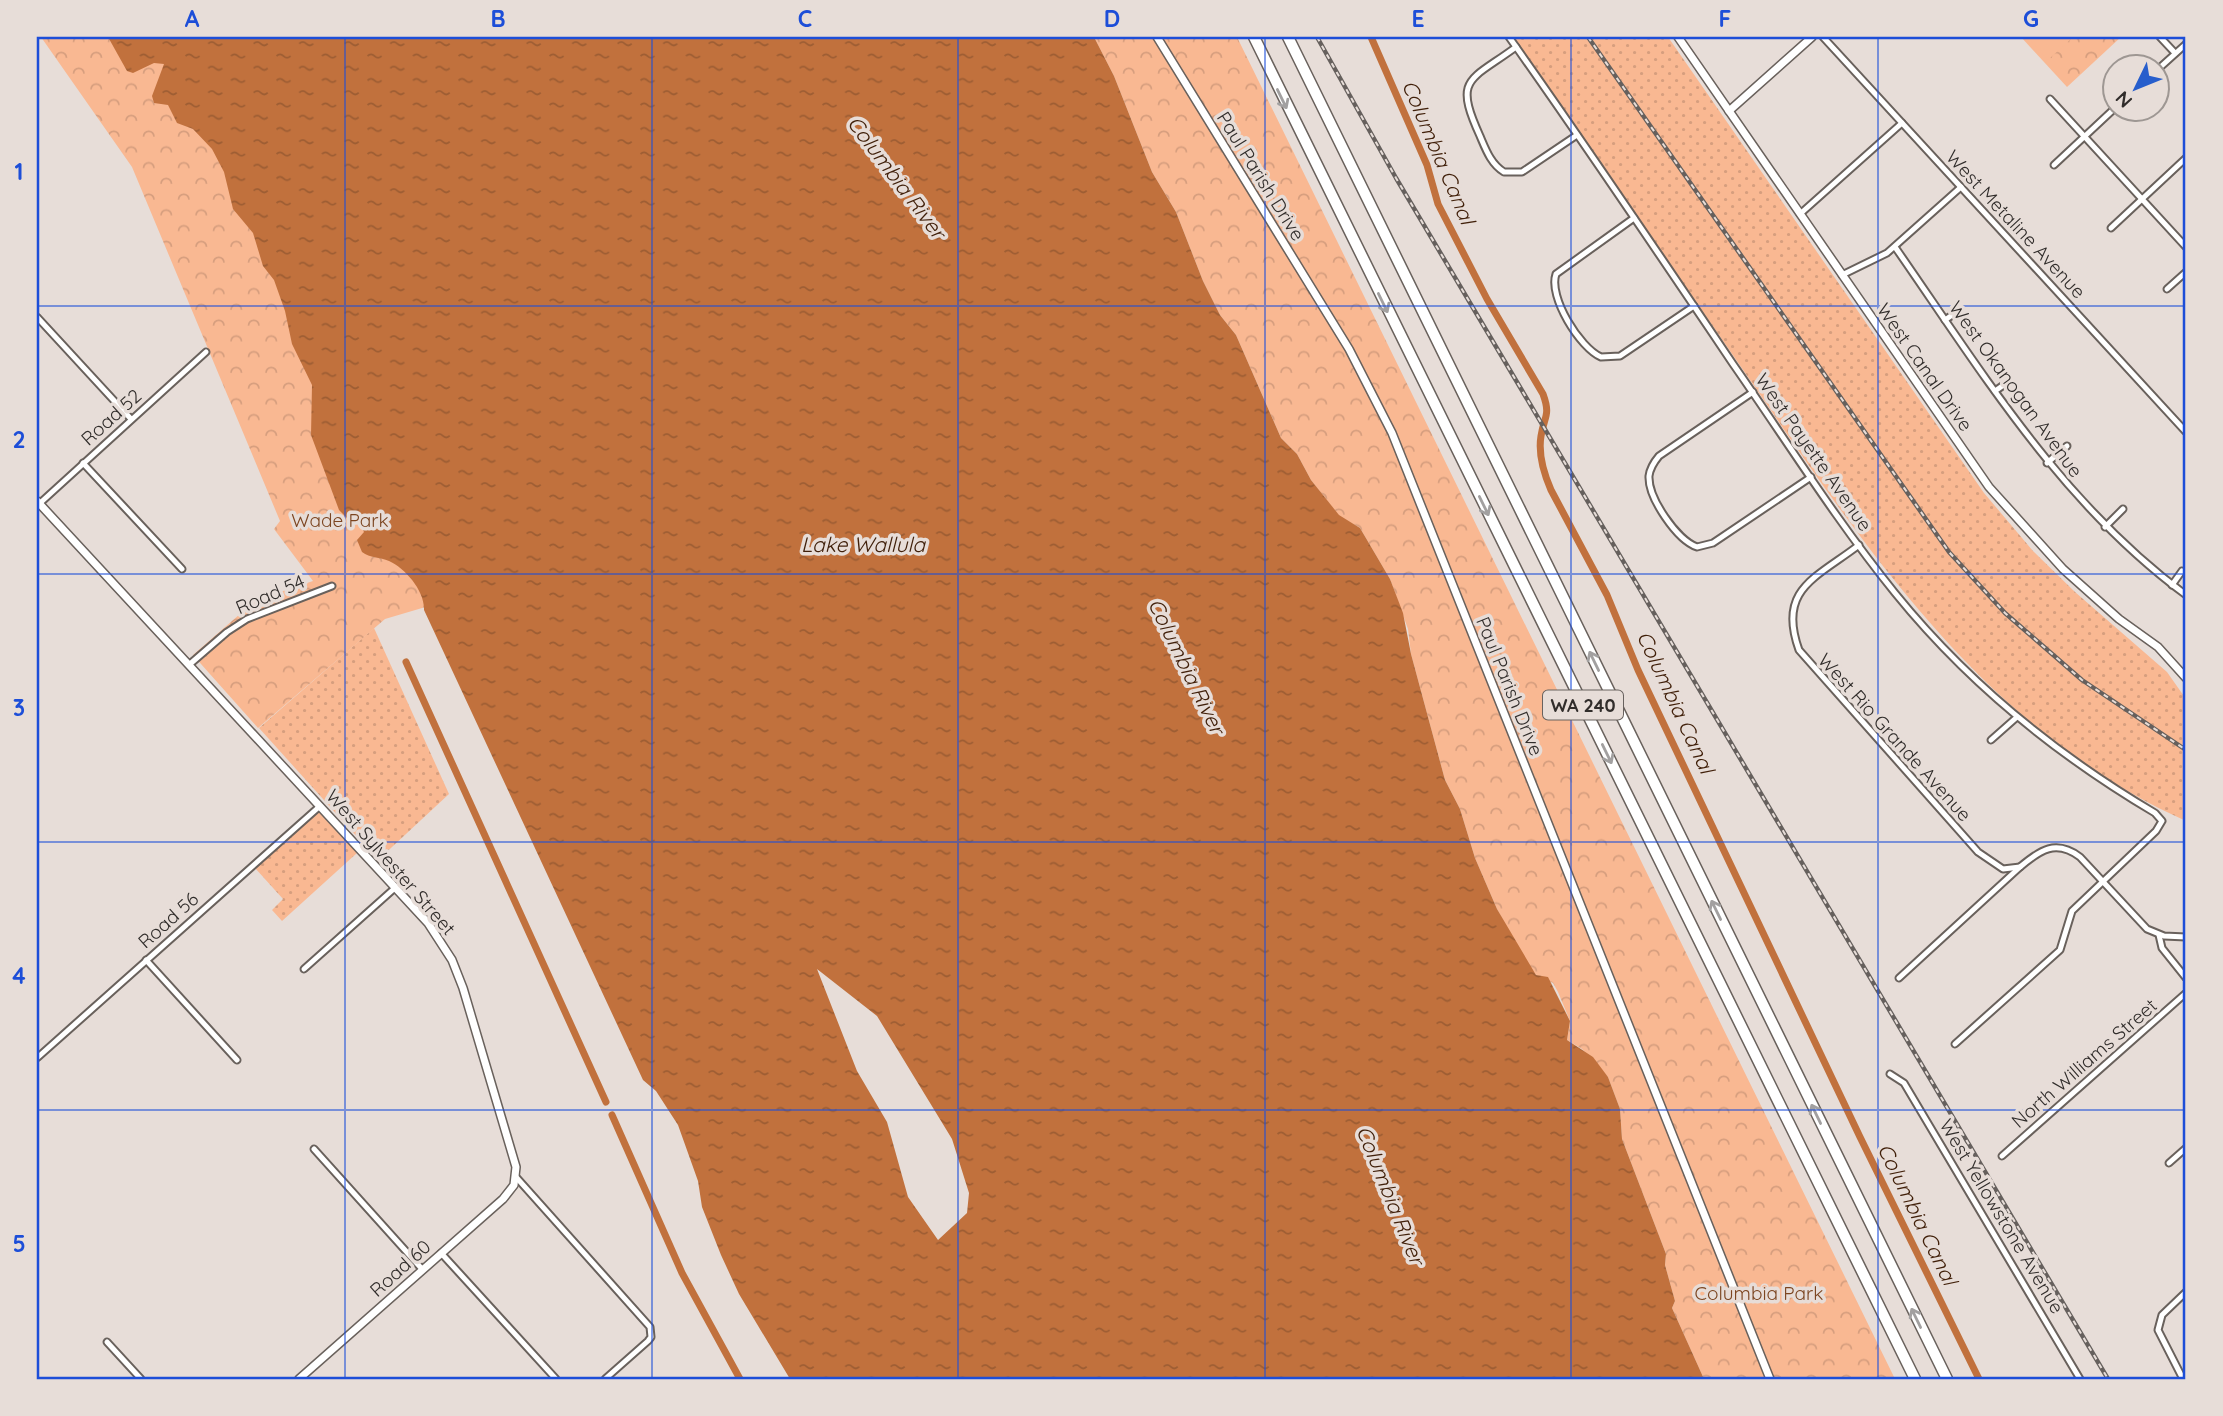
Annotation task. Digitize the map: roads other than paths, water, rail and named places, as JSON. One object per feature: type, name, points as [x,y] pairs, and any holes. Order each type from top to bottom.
[{"type":"highway","name":"WA 240","points":[[1254,37],[1915,1379]]},
{"type":"highway","name":"WA 240","points":[[1288,37],[1947,1379]]},
{"type":"street","name":"Paul Parish Drive","points":[[1157,37],[1349,349],[1392,433],[1770,1379]]},
{"type":"street","name":"West Payette Avenue","points":[[1509,37],[1858,545],[1931,634],[2017,717],[2091,774],[2155,813],[2161,821],[2156,831],[2104,882]]},
{"type":"street","name":"West Canal Drive","points":[[1678,37],[1970,460],[2021,525],[2083,589],[2158,647],[2186,678]]},
{"type":"street","points":[[1729,111],[1812,37]]},
{"type":"street","name":"West Metaline Avenue","points":[[1823,37],[2186,432]]},
{"type":"street","points":[[2160,37],[2175,53]]},
{"type":"street","points":[[2170,58],[2186,44]]},
{"type":"street","points":[[1516,47],[1475,77],[1466,90],[1466,105],[1490,158],[1504,172],[1522,172],[1577,135]]},
{"type":"street","points":[[2050,99],[2186,247]]},
{"type":"street","points":[[2054,165],[2100,122]]},
{"type":"street","points":[[1800,215],[1902,123]]},
{"type":"street","points":[[2110,228],[2186,158]]},
{"type":"street","points":[[1842,275],[1895,247],[1962,187]]},
{"type":"street","points":[[1634,218],[1556,274],[1557,300],[1582,342],[1601,357],[1620,356],[1694,306]]},
{"type":"street","name":"West Okanogan Avenue","points":[[1895,247],[2047,463],[2105,527],[2186,595]]},
{"type":"street","points":[[2167,289],[2186,272]]},
{"type":"street","points":[[1945,320],[1955,313]]},
{"type":"street","points":[[37,317],[131,419]]},
{"type":"street","name":"Road 52","points":[[37,503],[206,352]]},
{"type":"street","points":[[1995,391],[2008,382]]},
{"type":"street","points":[[1753,392],[1659,456],[1650,468],[1650,488],[1678,536],[1698,547],[1713,543],[1811,477]]},
{"type":"street","points":[[2047,463],[2067,446]]},
{"type":"street","points":[[83,463],[182,569]]},
{"type":"street","name":"West Sylvester Street","points":[[37,503],[190,664],[437,934],[458,974],[516,1177],[651,1331],[648,1341],[605,1379]]},
{"type":"street","points":[[2105,527],[2123,509]]},
{"type":"street","name":"West Rio Grande Avenue","points":[[1858,545],[1798,594],[1791,610],[1791,622],[1799,650],[1808,664],[1978,852],[2003,869],[2020,867]]},
{"type":"street","points":[[2172,585],[2182,571]]},
{"type":"street","name":"Road 54","points":[[190,664],[227,632],[247,619],[332,586]]},
{"type":"street","points":[[1991,740],[2017,717]]},
{"type":"street","name":"Road 56","points":[[37,1058],[320,806]]},
{"type":"street","points":[[1899,978],[2020,867],[2040,851],[2059,847],[2080,857],[2141,923],[2159,935],[2186,937]]},
{"type":"street","points":[[1955,1044],[2060,950],[2072,911],[2104,882]]},
{"type":"street","points":[[304,969],[396,887]]},
{"type":"street","points":[[2159,935],[2166,954],[2186,978]]},
{"type":"street","points":[[146,961],[237,1060]]},
{"type":"street","name":"North Williams Street","points":[[2002,1156],[2186,993]]},
{"type":"street","name":"West Yellowstone Avenue","points":[[1890,1074],[1904,1083],[2080,1379]]},
{"type":"street","points":[[2169,1163],[2186,1148]]},
{"type":"street","points":[[314,1149],[422,1269]]},
{"type":"street","name":"Road 60","points":[[299,1379],[508,1194],[516,1177]]},
{"type":"street","points":[[441,1253],[556,1379]]},
{"type":"street","points":[[2183,1379],[2159,1337],[2158,1322],[2186,1292]]},
{"type":"street","points":[[107,1342],[141,1379]]},
{"type":"water","name":"Lake Wallula","points":[[108,37],[1094,37],[1114,76],[1152,172],[1176,212],[1203,281],[1220,315],[1236,335],[1281,438],[1297,454],[1311,480],[1339,515],[1360,528],[1390,579],[1403,613],[1411,654],[1445,780],[1460,809],[1475,858],[1497,909],[1536,975],[1548,977],[1570,1021],[1567,1040],[1593,1057],[1608,1077],[1620,1109],[1622,1139],[1666,1254],[1665,1265],[1675,1301],[1672,1308],[1704,1379],[790,1379],[739,1294],[702,1207],[698,1181],[678,1125],[656,1091],[643,1080],[424,610],[418,588],[395,564],[362,552],[357,540],[364,532],[357,519],[348,519],[339,510],[311,435],[312,385],[292,344],[285,311],[274,280],[263,266],[253,233],[233,209],[224,172],[212,149],[193,129],[177,123],[168,105],[154,103],[152,96],[164,64],[154,63],[133,73],[127,71]],"holes":[[[817,969],[877,1016],[952,1139],[969,1193],[967,1213],[938,1240],[908,1197],[887,1122],[857,1071]]]},
{"type":"waterway","name":"Columbia Canal","points":[[1371,37],[1427,165],[1438,204],[1487,299],[1543,394],[1547,412],[1540,450],[1551,490],[1607,595],[1638,670],[1860,1137],[1979,1379]]},
{"type":"waterway","points":[[406,662],[606,1102]]},
{"type":"waterway","points":[[612,1115],[682,1273],[740,1379]]},
{"type":"railway","points":[[1317,37],[1396,178],[2108,1379]]},
{"type":"railway","points":[[1588,37],[1949,552],[2005,613],[2082,680],[2186,750]]},
{"type":"water label","name":"Columbia River","points":[[897,177]]},
{"type":"water label","name":"Columbia River","points":[[1187,666]]},
{"type":"water label","name":"Columbia River","points":[[1391,1195]]},
{"type":"park label","name":"Wade Park","points":[[340,520]]},
{"type":"park label","name":"Columbia Park","points":[[1759,1293]]}]
